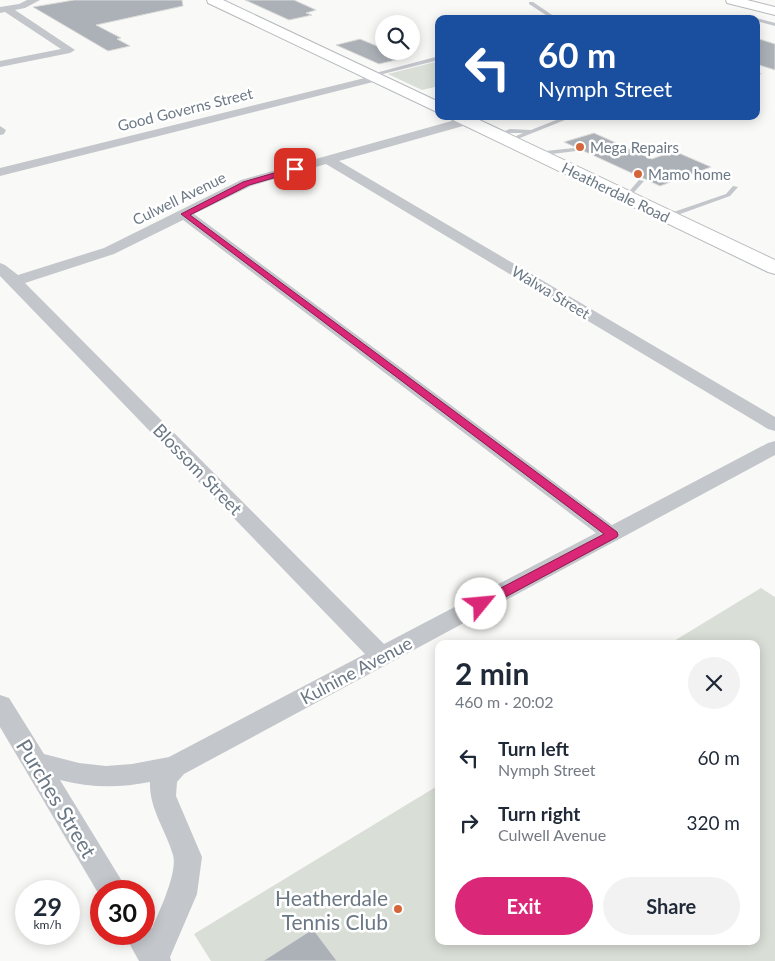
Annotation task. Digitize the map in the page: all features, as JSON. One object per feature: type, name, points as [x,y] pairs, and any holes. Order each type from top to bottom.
[{"type":"main road","points":[[213,0],[435,106]]},
{"type":"main road","points":[[732,0],[775,10]]},
{"type":"main road","points":[[756,0],[775,5]]},
{"type":"main road","name":"Heatherdale Road","points":[[464,120],[775,268]]},
{"type":"street","points":[[3,10],[22,6],[35,0]]},
{"type":"street","points":[[0,64],[70,50],[3,10]]},
{"type":"street","name":"Good Governs Street","points":[[0,172],[374,77]]},
{"type":"street","name":"Culwell Avenue","points":[[15,281],[109,251],[246,183],[459,120]]},
{"type":"street","name":"Walwa Street","points":[[328,160],[775,424]]},
{"type":"street","points":[[185,214],[612,535]]},
{"type":"street","points":[[0,268],[15,281]]},
{"type":"street","name":"Blossom Street","points":[[15,281],[382,657]]},
{"type":"street","name":"Kulnine Avenue","points":[[34,762],[69,771],[105,777],[145,774],[175,766],[775,448]]},
{"type":"street","name":"Purches Street","points":[[0,705],[106,880]]},
{"type":"street","points":[[150,951],[182,894],[188,857],[163,796],[164,779],[175,766]]},
{"type":"lane","points":[[531,3],[550,15]]},
{"type":"lane","points":[[760,20],[775,25]]},
{"type":"lane","points":[[374,77],[435,59]]},
{"type":"lane","points":[[506,139],[562,120]]},
{"type":"lane","points":[[506,139],[510,132],[537,130]]},
{"type":"lane","points":[[506,139],[546,134]]},
{"type":"lane","points":[[536,154],[574,150]]},
{"type":"lane","points":[[627,197],[641,181]]},
{"type":"lane","points":[[666,216],[728,195],[735,187]]},
{"type":"shaded area","points":[[435,62],[435,87],[422,90],[388,74]]},
{"type":"shaded area","points":[[761,588],[775,597],[775,961],[211,961],[194,934],[435,787],[435,945],[760,945],[760,640],[676,640]]},
{"type":"building","points":[[74,0],[182,0],[183,6],[96,25],[121,38],[117,39],[130,46],[108,51],[33,7]]},
{"type":"building","points":[[245,0],[294,0],[316,10],[306,13],[312,15],[289,20]]},
{"type":"building","points":[[360,39],[375,45],[375,60],[396,60],[379,64],[336,45]]},
{"type":"building","points":[[760,39],[775,44],[775,70],[760,65]]},
{"type":"building","points":[[594,133],[652,159],[674,151],[711,167],[660,186],[564,142]]},
{"type":"building","points":[[313,929],[337,961],[263,961]]},
{"type":"place","name":"Mega Repairs","points":[[580,147]]},
{"type":"place","name":"Mamo home","points":[[638,174]]},
{"type":"place","name":"Heatherdale Tennis Club","points":[[398,909]]},
{"type":"route","points":[[295,169],[246,183],[185,214],[612,535],[481,604]]}]
